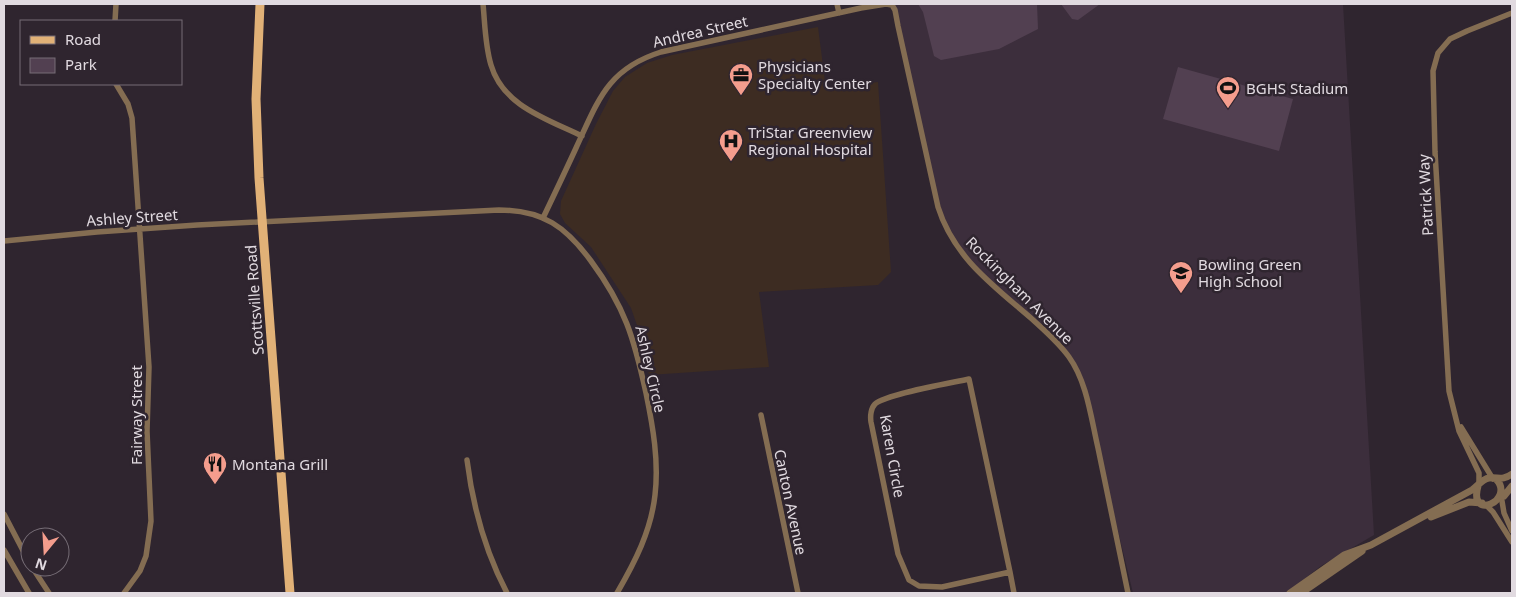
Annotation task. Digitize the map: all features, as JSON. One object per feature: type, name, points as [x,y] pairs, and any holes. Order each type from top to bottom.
[{"type":"main road","name":"Scottsville Road","points":[[260,4],[256,122],[290,593]]},
{"type":"street","points":[[115,20],[116,4]]},
{"type":"street","points":[[483,4],[488,55],[501,86],[526,109],[582,136]]},
{"type":"street","points":[[837,4],[839,13]]},
{"type":"street","name":"Andrea Street","points":[[543,218],[605,89],[625,69],[642,59],[661,52],[839,13],[880,5],[892,5]]},
{"type":"street","name":"Rockingham Avenue","points":[[892,5],[895,10],[938,207],[947,230],[959,250],[974,267],[1064,350],[1081,381],[1107,489],[1128,593]]},
{"type":"street","name":"Patrick Way","points":[[1479,485],[1479,473],[1459,431],[1449,390],[1432,105],[1433,71],[1438,53],[1450,40],[1512,13]]},
{"type":"street","name":"Fairway Street","points":[[117,85],[128,104],[132,118],[138,229],[149,367],[147,430],[150,521],[146,556],[140,571],[124,593]]},
{"type":"street","name":"Ashley Circle","points":[[262,222],[500,210],[521,211],[557,225],[572,238],[615,296],[632,334],[648,403],[657,461],[653,508],[644,540],[617,593]]},
{"type":"street","name":"Ashley Street","points":[[4,241],[138,229],[262,222]]},
{"type":"street","name":"Karen Circle","points":[[1010,572],[942,587],[919,586],[909,580],[898,554],[871,422],[871,412],[874,405],[886,397],[969,379],[1010,572],[1014,593]]},
{"type":"street","name":"Canton Avenue","points":[[761,415],[798,593]]},
{"type":"street","name":"Patrick Way","points":[[1457,421],[1495,479]]},
{"type":"street","points":[[467,460],[472,495],[482,537],[507,593]]},
{"type":"street","points":[[1290,593],[1344,555],[1396,531],[1479,485],[1484,480],[1504,478],[1512,474]]},
{"type":"street","points":[[1495,479],[1504,487],[1504,513],[1512,531]]},
{"type":"street","points":[[1479,485],[1477,493],[1512,542]]},
{"type":"street","points":[[1396,531],[1469,502],[1495,506],[1503,499],[1512,486]]},
{"type":"street","points":[[4,514],[20,545]]},
{"type":"street","points":[[1301,593],[1370,544]]},
{"type":"street","points":[[4,550],[28,593]]},
{"type":"street","points":[[39,577],[49,593]]},
{"type":"shaded area","name":"Bowling Green High School","points":[[893,4],[1343,4],[1374,535],[1321,566],[1286,593],[1133,593],[1083,386],[1071,359],[1049,335],[982,275],[952,241],[938,207]]},
{"type":"shaded area","name":"TriStar Greenview Regional Hospital","points":[[818,27],[826,89],[878,82],[891,272],[878,285],[759,292],[769,367],[649,375],[641,337],[631,308],[591,247],[565,223],[560,214],[561,201],[596,124],[613,91],[625,77],[647,63],[672,55]]},
{"type":"green space","points":[[918,4],[1037,4],[1038,29],[999,49],[941,60],[934,56],[923,12]]},
{"type":"green space","points":[[1061,4],[1100,4],[1078,20],[1072,19]]},
{"type":"green space","name":"BGHS Stadium","points":[[1178,67],[1293,99],[1279,151],[1163,119]]},
{"type":"place","name":"Physicians Specialty Center","points":[[741,96]]},
{"type":"place","name":"BGHS Stadium","points":[[1228,109]]},
{"type":"place","name":"TriStar Greenview Regional Hospital","points":[[731,162]]},
{"type":"place","name":"Bowling Green High School","points":[[1181,294]]},
{"type":"place","name":"Montana Grill","points":[[215,485]]}]
